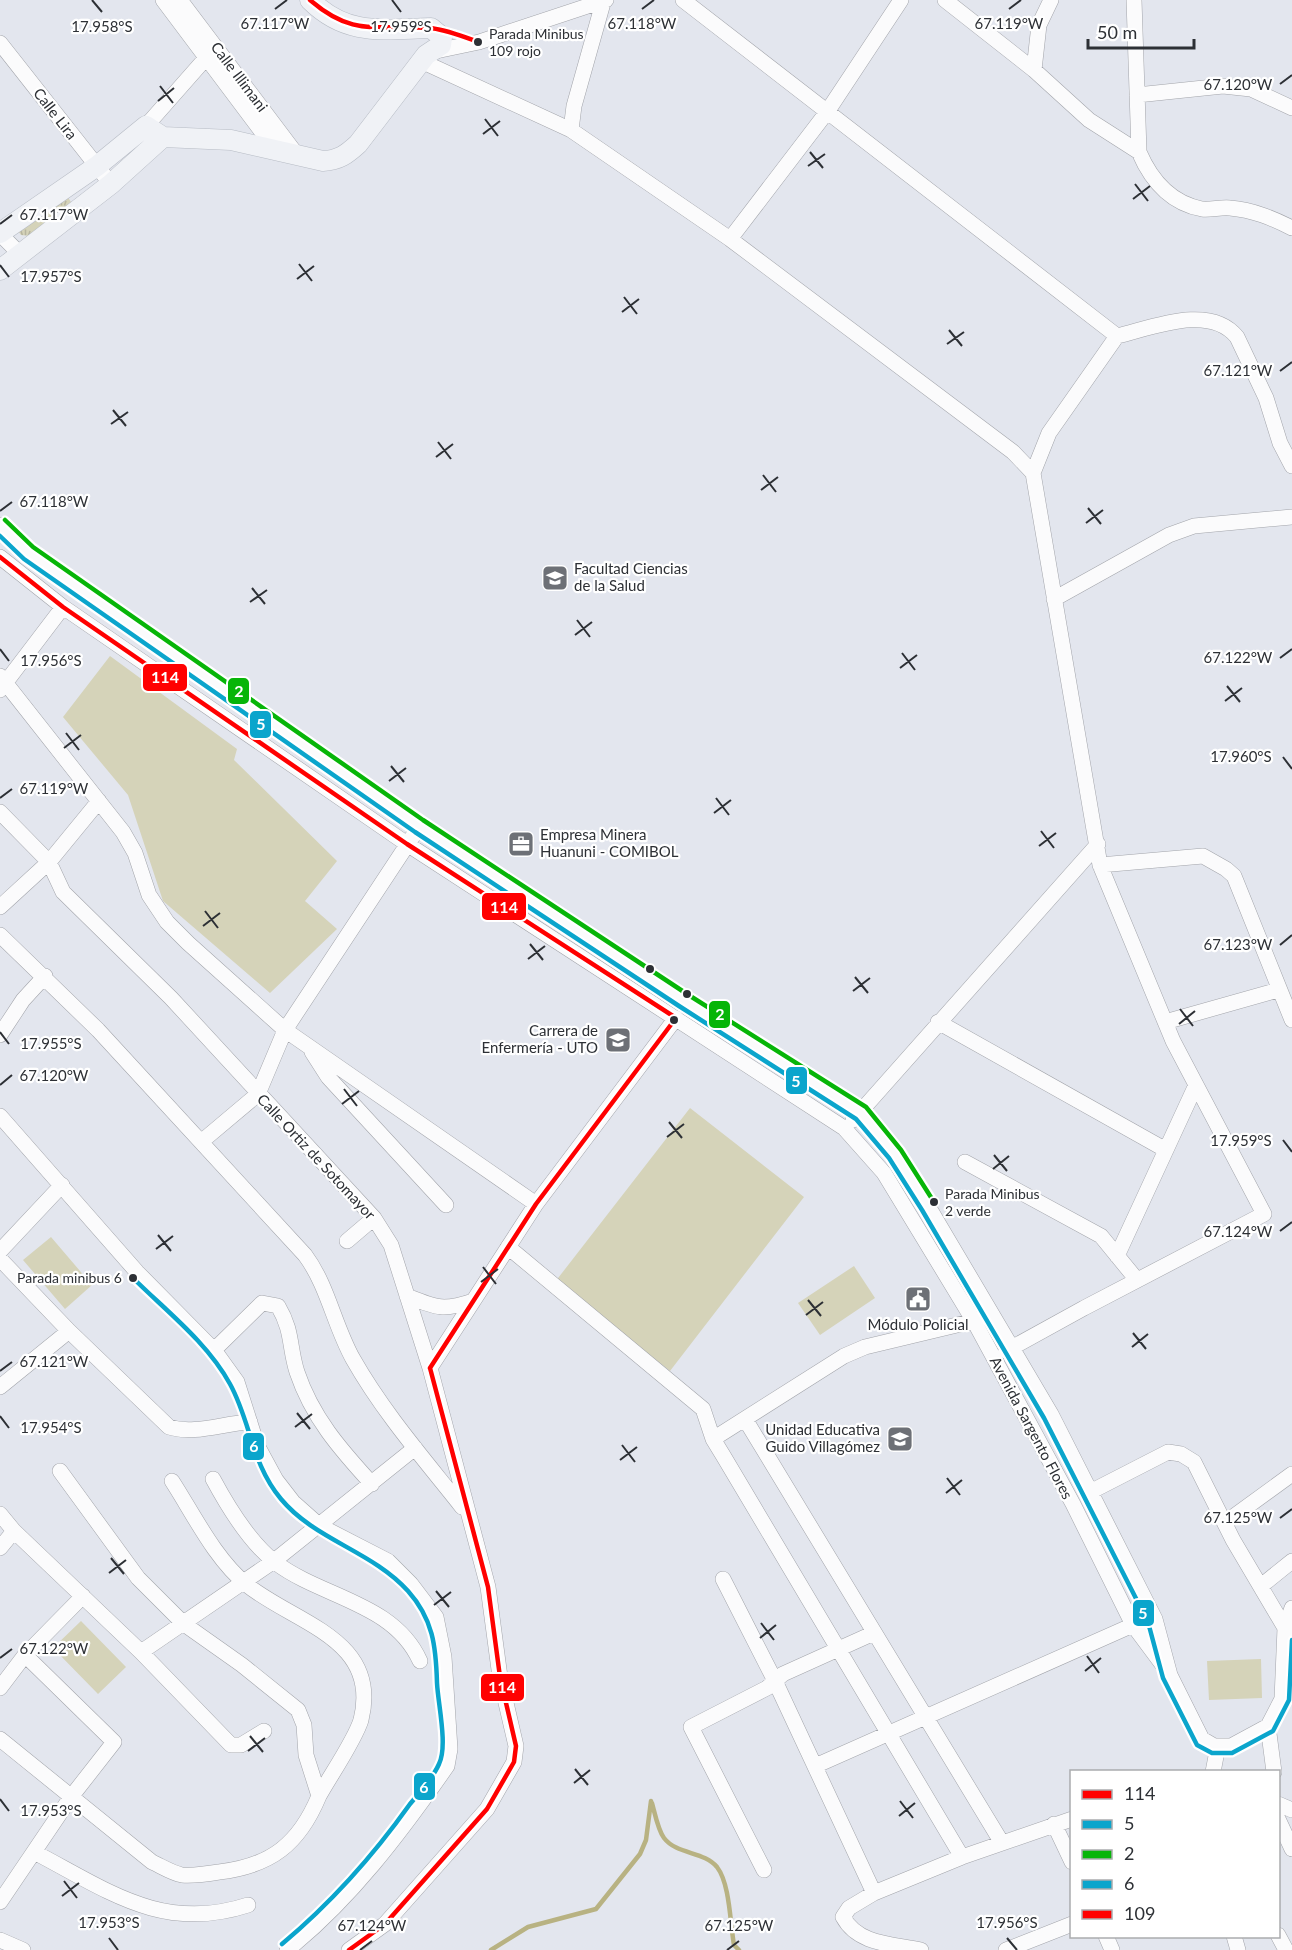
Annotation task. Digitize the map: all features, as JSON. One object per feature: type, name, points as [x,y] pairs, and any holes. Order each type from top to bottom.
[{"type":"main road","points":[[0,234],[96,166],[146,126],[163,137],[231,140],[323,161],[337,160],[346,155],[358,144],[429,56],[441,45],[442,38],[431,28],[352,27],[335,20],[310,0]]},
{"type":"main road","points":[[0,270],[111,184],[163,137]]},
{"type":"street","name":"Calle Illimani","points":[[163,0],[212,52],[297,155]]},
{"type":"street","name":"Calle Illimani","points":[[180,0],[277,152]]},
{"type":"street","points":[[683,0],[1117,336]]},
{"type":"street","points":[[730,239],[827,112],[901,0]]},
{"type":"street","points":[[945,0],[1034,70],[1089,120],[1139,152]]},
{"type":"street","points":[[1034,70],[1039,25],[1051,0]]},
{"type":"street","points":[[1134,0],[1139,152],[1145,167],[1169,197],[1202,209],[1229,208],[1267,215],[1292,228]]},
{"type":"street","points":[[429,56],[604,2]]},
{"type":"street","points":[[571,130],[574,106],[604,2]]},
{"type":"street","points":[[431,28],[479,42]]},
{"type":"street","name":"Calle Lira","points":[[0,43],[111,184]]},
{"type":"street","points":[[146,126],[212,52]]},
{"type":"street","points":[[429,56],[571,130],[730,239],[1013,452],[1033,474]]},
{"type":"street","points":[[1137,95],[1223,86],[1251,89],[1292,108]]},
{"type":"street","points":[[0,234],[20,254]]},
{"type":"street","points":[[993,1357],[1264,1214],[1165,1022],[1100,865],[1033,474],[1049,433],[1117,336],[1188,320],[1204,320],[1230,328],[1237,337],[1266,398],[1280,443],[1292,466]]},
{"type":"street","points":[[1054,599],[1169,534],[1194,526],[1292,517]]},
{"type":"street","name":"Avenida Sargento Flores","points":[[0,525],[28,553],[419,826],[861,1113],[900,1163],[993,1314],[1079,1467],[1155,1618],[1170,1675]]},
{"type":"street","name":"Avenida Sargento Flores","points":[[0,557],[63,607],[407,844],[844,1128],[884,1173],[975,1323],[1058,1476],[1133,1625],[1170,1675]]},
{"type":"street","points":[[63,607],[2,683],[99,801],[135,853],[149,895],[167,922],[285,1030],[536,1204]]},
{"type":"street","points":[[0,907],[49,862],[99,801]]},
{"type":"street","name":"Calle Ortiz de Sotomayor","points":[[0,812],[49,862],[63,891],[171,998],[374,1218],[391,1245],[430,1368],[466,1512],[488,1587],[500,1677],[516,1746],[514,1762],[487,1809],[446,1856],[385,1924],[349,1950]]},
{"type":"street","points":[[201,1142],[258,1094],[285,1030],[419,826]]},
{"type":"street","points":[[844,1128],[861,1113],[938,1022],[1098,844]]},
{"type":"street","points":[[1100,865],[1203,856],[1226,869],[1233,876],[1292,1020]]},
{"type":"street","points":[[0,935],[45,976],[201,1142],[316,1270],[352,1358],[384,1408],[466,1512]]},
{"type":"street","points":[[635,992],[646,975]]},
{"type":"street","points":[[0,1035],[23,1000],[45,976]]},
{"type":"street","points":[[1165,1022],[1278,990]]},
{"type":"street","points":[[430,1368],[536,1204],[676,1018]]},
{"type":"street","points":[[938,1022],[1166,1150]]},
{"type":"street","points":[[307,1045],[328,1077],[446,1206]]},
{"type":"street","points":[[1117,1256],[1196,1085]]},
{"type":"street","points":[[0,1116],[137,1272],[214,1350],[237,1382],[258,1445],[276,1480],[293,1502],[320,1526],[388,1561],[411,1584],[436,1617],[444,1657],[450,1749],[447,1766],[369,1867],[324,1920],[287,1950]]},
{"type":"street","points":[[965,1162],[1101,1236],[1137,1280]]},
{"type":"street","points":[[0,1251],[62,1185]]},
{"type":"street","points":[[347,1241],[374,1218]]},
{"type":"street","points":[[508,1247],[683,1390],[703,1409],[713,1439],[963,1857]]},
{"type":"street","points":[[0,1259],[69,1331],[169,1427],[181,1431],[228,1422],[250,1422]]},
{"type":"street","points":[[407,1296],[438,1309],[450,1309],[473,1301]]},
{"type":"street","points":[[214,1350],[262,1303],[278,1306],[290,1330],[296,1370],[313,1413],[372,1484]]},
{"type":"street","points":[[713,1439],[844,1356],[865,1347],[975,1323],[993,1314]]},
{"type":"street","points":[[0,1387],[69,1331]]},
{"type":"street","points":[[745,1419],[1002,1843]]},
{"type":"street","points":[[141,1652],[274,1561],[415,1448]]},
{"type":"street","points":[[1092,1491],[1168,1452],[1180,1454],[1194,1462],[1233,1540],[1285,1628],[1288,1645],[1288,1672],[1282,1699],[1269,1726],[1274,1770]]},
{"type":"street","points":[[1058,1476],[1079,1467]]},
{"type":"street","points":[[60,1471],[138,1578],[184,1624],[242,1665],[298,1710],[304,1725],[306,1755],[319,1796]]},
{"type":"street","points":[[1226,1522],[1292,1474]]},
{"type":"street","points":[[213,1479],[237,1517],[274,1561],[385,1619],[404,1635],[420,1661]]},
{"type":"street","points":[[0,1739],[152,1862],[181,1875],[234,1871],[256,1865],[282,1852],[309,1819],[360,1721],[363,1701],[360,1671],[345,1647],[270,1602],[244,1583],[215,1547],[172,1481]]},
{"type":"street","points":[[0,1514],[14,1531],[141,1652],[231,1745],[241,1745],[264,1731]]},
{"type":"street","points":[[0,1548],[14,1531]]},
{"type":"street","points":[[1261,1586],[1292,1562]]},
{"type":"street","points":[[723,1580],[775,1681],[874,1893]]},
{"type":"street","points":[[0,1688],[25,1656],[83,1596]]},
{"type":"street","points":[[1285,1628],[1292,1608]]},
{"type":"street","points":[[815,1766],[1133,1625],[1155,1618]]},
{"type":"street","points":[[764,1870],[691,1727],[767,1688],[783,1674],[874,1633]]},
{"type":"street","points":[[0,1902],[71,1797],[114,1742],[25,1656]]},
{"type":"street","points":[[1170,1675],[1196,1732],[1202,1739],[1218,1746],[1231,1746],[1269,1726]]},
{"type":"street","points":[[1214,1770],[1218,1746]]},
{"type":"street","points":[[921,1950],[872,1941],[857,1935],[849,1928],[843,1917],[849,1908],[874,1893],[963,1857],[1070,1819]]},
{"type":"street","points":[[1280,1823],[1292,1849]]},
{"type":"street","points":[[1054,1824],[1070,1860]]},
{"type":"street","points":[[34,1852],[130,1903],[153,1910],[200,1914],[248,1905]]},
{"type":"street","points":[[1006,1950],[1070,1924]]},
{"type":"street","points":[[0,1940],[23,1950]]},
{"type":"green space","points":[[67,196],[71,202],[30,236],[21,235],[18,231]]},
{"type":"green space","points":[[110,656],[237,749],[234,760],[337,861],[305,901],[337,929],[270,993],[163,901],[128,795],[63,717]]},
{"type":"green space","points":[[690,1108],[804,1197],[670,1371],[555,1282]]},
{"type":"green space","points":[[51,1237],[92,1285],[65,1309],[23,1260]]},
{"type":"green space","points":[[854,1266],[875,1298],[820,1335],[798,1303]]},
{"type":"green space","points":[[81,1621],[126,1667],[98,1694],[53,1648]]},
{"type":"green space","points":[[1261,1659],[1262,1698],[1209,1700],[1207,1661]]},
{"type":"waterway","points":[[491,1950],[528,1927],[596,1909],[640,1854],[646,1840],[651,1801]]},
{"type":"waterway","points":[[652,1803],[660,1831],[669,1843],[705,1858],[717,1867],[725,1883],[734,1945],[739,1950]]},
{"type":"transit line","name":"109","points":[[310,0],[326,12],[353,25],[435,29],[479,42]]},
{"type":"transit line","name":"2","points":[[5,520],[33,547],[423,820],[687,994],[866,1107],[901,1150],[934,1202]]},
{"type":"transit line","name":"5","points":[[0,536],[24,559],[415,832],[679,1006],[856,1119],[889,1158],[922,1210],[1044,1418],[1148,1622],[1163,1678],[1197,1745],[1212,1753],[1232,1753],[1273,1731],[1289,1700],[1292,1640]]},
{"type":"transit line","name":"114","points":[[0,557],[63,607],[407,844],[676,1018]]},
{"type":"transit line","name":"114","points":[[430,1368],[536,1204],[676,1018]]},
{"type":"transit line","name":"6","points":[[132,1277],[198,1340],[221,1369],[237,1398],[263,1471],[281,1499],[310,1525],[394,1577],[416,1601],[432,1634],[443,1736],[442,1756],[439,1764],[426,1785],[366,1860],[334,1895],[282,1944]]},
{"type":"transit line","name":"114","points":[[349,1950],[385,1924],[487,1809],[514,1762],[516,1746],[500,1677],[488,1587],[430,1368]]},
{"type":"place","name":"Parada Minibus 109 rojo","points":[[478,42]]},
{"type":"place","name":"Facultad Ciencias de la Salud","points":[[555,578]]},
{"type":"place","name":"Empresa Minera Huanuni - COMIBOL","points":[[521,844]]},
{"type":"place","name":"Carrera de Enfermería - UTO","points":[[618,1040]]},
{"type":"place","name":"Parada Minibus 2 verde","points":[[934,1202]]},
{"type":"place","name":"Parada minibus 6","points":[[133,1278]]},
{"type":"place","name":"Módulo Policial","points":[[918,1299]]},
{"type":"place","name":"Unidad Educativa Guido Villagómez","points":[[900,1439]]}]
